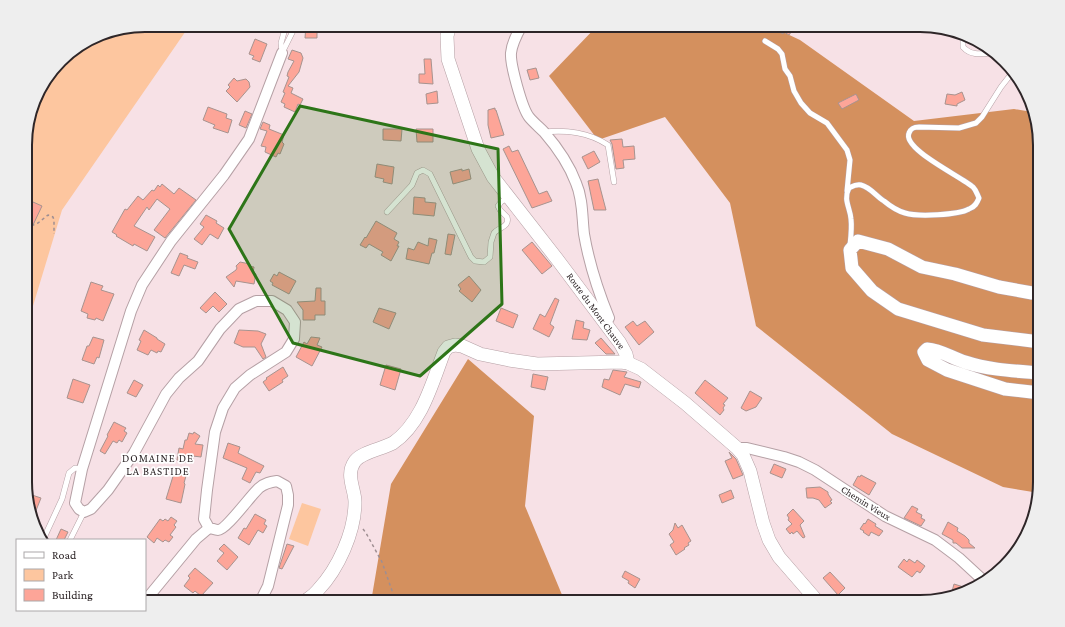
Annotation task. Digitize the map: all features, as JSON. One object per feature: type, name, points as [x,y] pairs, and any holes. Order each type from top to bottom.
[{"type":"street","name":"Route du Mont Chauve","points":[[448,32],[448,59],[478,149],[493,177],[606,323],[626,354],[628,363],[651,376],[691,408],[743,455],[750,471],[763,523],[770,540],[779,557],[812,595]]},
{"type":"street","points":[[518,32],[512,45],[510,55],[523,108],[564,157],[577,184],[583,209],[584,232],[589,261],[609,318],[606,323]]},
{"type":"street","points":[[264,595],[268,586],[288,505],[286,486],[277,481],[267,483],[260,487],[225,528],[218,530],[209,528],[204,519],[216,432],[223,408],[235,388],[250,375],[286,352],[294,339],[294,322],[287,310],[272,301],[256,300],[239,310],[220,329],[198,361],[179,378],[166,394],[134,453],[108,490],[91,509],[84,512],[78,509],[75,503],[82,469],[131,311],[142,285],[171,241],[224,175],[249,139],[282,53]]},
{"type":"street","points":[[1033,293],[999,287],[955,274],[922,267],[888,248],[858,241],[850,250],[852,268],[872,291],[898,309],[983,335],[1033,341]]},
{"type":"street","points":[[313,595],[333,572],[354,520],[355,501],[350,472],[355,461],[360,457],[400,438],[417,417],[444,352],[448,347],[454,345],[462,346],[480,354],[537,364],[584,362],[628,363]]},
{"type":"street","points":[[1033,372],[998,370],[972,364],[934,349],[927,349],[924,352],[928,360],[947,370],[1005,389],[1033,392]]},
{"type":"street","name":"Chemin Vieux","points":[[737,448],[747,448],[784,457],[815,470],[885,516],[935,540],[959,558],[980,578]]},
{"type":"street","points":[[149,595],[196,539],[209,528]]},
{"type":"lane","points":[[282,53],[281,43],[284,32]]},
{"type":"lane","points":[[282,53],[292,32]]},
{"type":"lane","points":[[765,41],[778,49],[782,54],[785,69],[790,76],[794,91],[801,103],[810,113],[827,122],[847,150],[850,160],[846,194],[852,229],[850,250]]},
{"type":"lane","points":[[963,41],[963,47],[968,52],[974,54],[986,53]]},
{"type":"lane","points":[[846,194],[849,188],[854,185],[860,185],[867,188],[896,209],[919,216],[962,212],[971,209],[977,203],[979,198],[972,186],[919,151],[911,144],[908,137],[909,132],[914,127],[919,126],[959,128],[976,123],[982,117],[1010,76]]},
{"type":"lane","points":[[544,132],[560,131],[581,134],[597,138],[608,145],[614,182]]},
{"type":"lane","points":[[387,212],[412,184],[417,173],[423,170],[427,171],[430,174],[471,257],[475,261],[484,262],[490,258],[491,242],[494,233],[507,223],[507,217],[498,208],[499,204],[509,197]]},
{"type":"lane","points":[[45,535],[62,499],[69,473],[75,468],[82,469]]},
{"type":"lane","points":[[70,539],[84,512]]},
{"type":"path","points":[[32,226],[38,223],[48,215],[53,217],[54,220],[54,234]]},
{"type":"path","points":[[354,520],[366,534],[382,562],[394,595]]},
{"type":"highlighted area","points":[[300,106],[498,149],[502,304],[420,376],[293,343],[229,229]]},
{"type":"green space","points":[[137,32],[185,32],[62,210],[32,309],[33,130],[36,115],[51,82],[70,60],[88,47],[108,38]]},
{"type":"green space","points":[[302,503],[321,509],[308,546],[289,539]]},
{"type":"shaded area","points":[[591,32],[783,32],[800,40],[914,121],[1014,109],[1028,111],[1033,137],[1033,492],[1003,487],[892,434],[756,326],[730,203],[665,117],[598,140],[549,76]]},
{"type":"shaded area","points":[[468,359],[534,416],[525,506],[562,595],[372,595],[391,484]]},
{"type":"building","points":[[305,32],[317,32],[317,38],[305,38]]},
{"type":"building","points":[[784,32],[791,32],[789,35]]},
{"type":"building","points":[[255,39],[267,44],[260,62],[252,59],[254,56],[249,54]]},
{"type":"building","points":[[292,50],[301,53],[303,58],[299,72],[288,86],[293,88],[291,93],[303,99],[300,105],[298,104],[295,112],[284,107],[285,104],[281,102],[289,77],[287,76],[288,72],[294,61],[288,59]]},
{"type":"building","points":[[424,59],[431,59],[433,84],[419,83],[419,74],[425,74]]},
{"type":"building","points":[[536,68],[539,78],[530,80],[527,70]]},
{"type":"building","points":[[234,78],[237,81],[246,79],[249,82],[250,87],[237,102],[226,91],[230,87],[228,85]]},
{"type":"building","points":[[437,91],[438,103],[427,104],[426,94]]},
{"type":"building","points":[[962,92],[965,100],[957,104],[957,106],[945,104],[947,94],[955,95]]},
{"type":"building","points":[[856,94],[859,100],[842,109],[838,103]]},
{"type":"building","points":[[208,107],[227,114],[226,118],[232,120],[228,133],[213,128],[215,125],[203,120]]},
{"type":"building","points":[[495,108],[504,135],[491,138],[488,125],[488,110]]},
{"type":"building","points":[[245,111],[252,114],[246,128],[239,125]]},
{"type":"building","points":[[263,122],[270,125],[269,129],[284,135],[282,142],[284,144],[280,154],[278,153],[276,157],[265,152],[266,147],[261,146],[267,131],[260,129]]},
{"type":"building","points":[[383,129],[402,129],[401,141],[383,140]]},
{"type":"building","points":[[416,129],[433,129],[433,142],[417,142]]},
{"type":"building","points":[[622,139],[623,147],[634,146],[635,159],[623,160],[624,168],[616,169],[610,140]]},
{"type":"building","points":[[509,146],[512,152],[518,150],[539,194],[547,191],[552,201],[532,208],[503,149]]},
{"type":"building","points":[[594,151],[600,162],[588,169],[582,157]]},
{"type":"building","points":[[377,164],[394,167],[392,184],[383,182],[384,179],[375,177]]},
{"type":"building","points":[[462,169],[462,171],[469,169],[471,179],[453,184],[450,172]]},
{"type":"building","points":[[598,179],[606,210],[594,210],[588,181]]},
{"type":"building","points":[[162,184],[174,194],[179,188],[196,200],[165,238],[154,230],[170,209],[157,199],[149,210],[147,207],[134,226],[155,237],[147,251],[134,244],[133,246],[116,236],[117,235],[112,232],[125,209],[127,210],[138,196],[143,200],[152,190],[154,191],[158,185],[160,187]]},
{"type":"building","points":[[414,197],[425,198],[425,202],[436,203],[434,216],[413,214]]},
{"type":"building","points":[[33,202],[42,206],[33,225],[32,225]]},
{"type":"building","points":[[206,215],[217,221],[216,223],[224,228],[218,239],[210,234],[202,245],[194,239],[204,227],[200,224]]},
{"type":"building","points":[[376,221],[397,233],[394,239],[399,242],[397,246],[399,246],[391,261],[381,255],[383,252],[369,244],[366,248],[360,245]]},
{"type":"building","points":[[448,234],[455,235],[451,255],[445,254]]},
{"type":"building","points":[[429,238],[437,240],[434,253],[432,253],[429,264],[406,259],[408,248],[414,250],[418,242],[428,246]]},
{"type":"building","points":[[532,242],[552,266],[542,274],[522,250]]},
{"type":"building","points":[[180,253],[188,256],[187,258],[198,262],[195,269],[184,265],[179,276],[171,273]]},
{"type":"building","points":[[240,262],[250,264],[249,266],[254,267],[253,273],[256,274],[254,284],[236,281],[234,287],[226,277],[236,270],[236,266]]},
{"type":"building","points":[[279,272],[296,281],[289,294],[272,285],[273,283],[270,281],[274,274],[277,276]]},
{"type":"building","points":[[469,276],[481,290],[472,302],[459,291],[461,289],[458,285]]},
{"type":"building","points":[[91,282],[103,286],[101,290],[114,294],[103,321],[96,318],[95,320],[87,318],[88,314],[81,311]]},
{"type":"building","points":[[316,288],[321,288],[321,301],[325,301],[325,315],[315,315],[315,320],[303,320],[303,310],[297,302],[315,301]]},
{"type":"building","points":[[215,292],[227,304],[219,312],[213,306],[206,313],[200,308]]},
{"type":"building","points":[[555,298],[559,300],[550,324],[554,327],[549,337],[533,329],[540,314],[545,317]]},
{"type":"building","points":[[379,308],[396,313],[389,329],[373,322]]},
{"type":"building","points":[[501,308],[518,315],[513,328],[496,321]]},
{"type":"building","points":[[576,320],[584,322],[583,328],[590,330],[587,340],[572,339]]},
{"type":"building","points":[[633,321],[637,326],[645,321],[654,332],[639,345],[625,327]]},
{"type":"building","points":[[144,330],[165,344],[161,352],[158,351],[157,353],[151,350],[148,355],[137,350],[141,341],[139,340]]},
{"type":"building","points":[[239,330],[258,331],[266,334],[261,344],[266,357],[263,359],[255,347],[243,347],[234,343]]},
{"type":"building","points":[[93,337],[104,340],[99,358],[97,357],[94,364],[82,360],[87,346],[89,346]]},
{"type":"building","points":[[311,337],[320,338],[317,345],[322,347],[312,366],[296,357],[304,342],[307,344]]},
{"type":"building","points":[[601,338],[615,354],[606,354],[595,343]]},
{"type":"building","points":[[386,365],[401,369],[395,390],[380,385]]},
{"type":"building","points":[[283,367],[288,376],[282,380],[283,382],[269,391],[263,382],[267,379],[266,378]]},
{"type":"building","points":[[613,370],[627,372],[624,377],[641,382],[639,388],[625,384],[620,395],[602,387],[604,379],[609,380]]},
{"type":"building","points":[[533,374],[548,377],[545,390],[531,387]]},
{"type":"building","points":[[73,379],[90,385],[83,403],[67,398]]},
{"type":"building","points":[[134,380],[143,385],[136,397],[127,393]]},
{"type":"building","points":[[705,380],[728,398],[723,404],[725,405],[723,408],[724,410],[720,415],[695,393]]},
{"type":"building","points":[[750,391],[762,398],[756,407],[746,411],[741,408]]},
{"type":"building","points":[[114,422],[126,428],[124,431],[127,433],[122,442],[119,440],[117,443],[113,441],[105,454],[100,451]]},
{"type":"building","points":[[194,432],[200,436],[195,444],[203,445],[201,457],[193,456],[192,463],[177,460],[179,448],[183,449],[185,440],[187,440],[189,433],[193,434]]},
{"type":"building","points":[[228,443],[240,447],[238,453],[264,466],[260,473],[256,472],[250,483],[242,479],[247,468],[223,458]]},
{"type":"building","points":[[729,452],[736,459],[743,475],[733,479],[725,461],[732,458]]},
{"type":"building","points":[[774,464],[786,469],[782,478],[770,473]]},
{"type":"building","points":[[174,473],[186,476],[181,503],[166,499]]},
{"type":"building","points":[[861,475],[876,483],[869,495],[853,485],[858,476],[860,477]]},
{"type":"building","points":[[820,487],[828,492],[832,500],[830,501],[832,503],[825,508],[819,500],[807,498],[806,488]]},
{"type":"building","points":[[731,490],[734,498],[722,503],[719,495]]},
{"type":"building","points":[[33,495],[41,498],[36,511]]},
{"type":"building","points":[[912,506],[918,509],[916,512],[922,515],[921,518],[925,520],[921,526],[904,518]]},
{"type":"building","points":[[793,509],[804,521],[800,525],[805,537],[803,538],[797,531],[790,534],[786,529],[792,524],[788,520],[789,518],[787,515]]},
{"type":"building","points":[[255,514],[266,520],[264,524],[267,526],[263,533],[258,530],[249,545],[238,538],[244,528],[246,529]]},
{"type":"building","points":[[171,517],[177,521],[174,525],[176,527],[170,535],[173,537],[169,542],[165,540],[163,542],[157,538],[154,543],[147,537],[160,519],[163,521],[165,519],[168,521]]},
{"type":"building","points":[[868,519],[883,531],[879,536],[871,532],[869,536],[860,529]]},
{"type":"building","points":[[948,522],[958,528],[957,531],[965,536],[969,540],[969,543],[975,548],[962,548],[956,543],[953,543],[953,540],[942,534]]},
{"type":"building","points":[[675,523],[678,528],[682,525],[691,541],[688,543],[689,545],[684,548],[685,549],[676,555],[670,545],[674,542],[669,534],[673,530]]},
{"type":"building","points":[[61,529],[68,532],[64,539],[56,539]]},
{"type":"building","points":[[224,544],[238,557],[227,570],[217,561],[224,553],[219,549]]},
{"type":"building","points":[[287,544],[294,546],[282,569],[279,568]]},
{"type":"building","points":[[904,559],[907,562],[909,559],[915,563],[917,560],[925,566],[920,573],[917,571],[912,577],[898,567]]},
{"type":"building","points":[[195,568],[213,583],[202,595],[200,595],[195,591],[193,593],[184,586],[190,578],[188,576]]},
{"type":"building","points":[[625,571],[640,579],[635,588],[628,583],[629,581],[622,577]]},
{"type":"building","points":[[830,572],[845,588],[838,595],[823,578]]},
{"type":"building","points":[[954,584],[962,586],[957,589],[952,590]]},
{"type":"district","name":"DOMAINE DE LA BASTIDE","points":[[158,464]]}]
